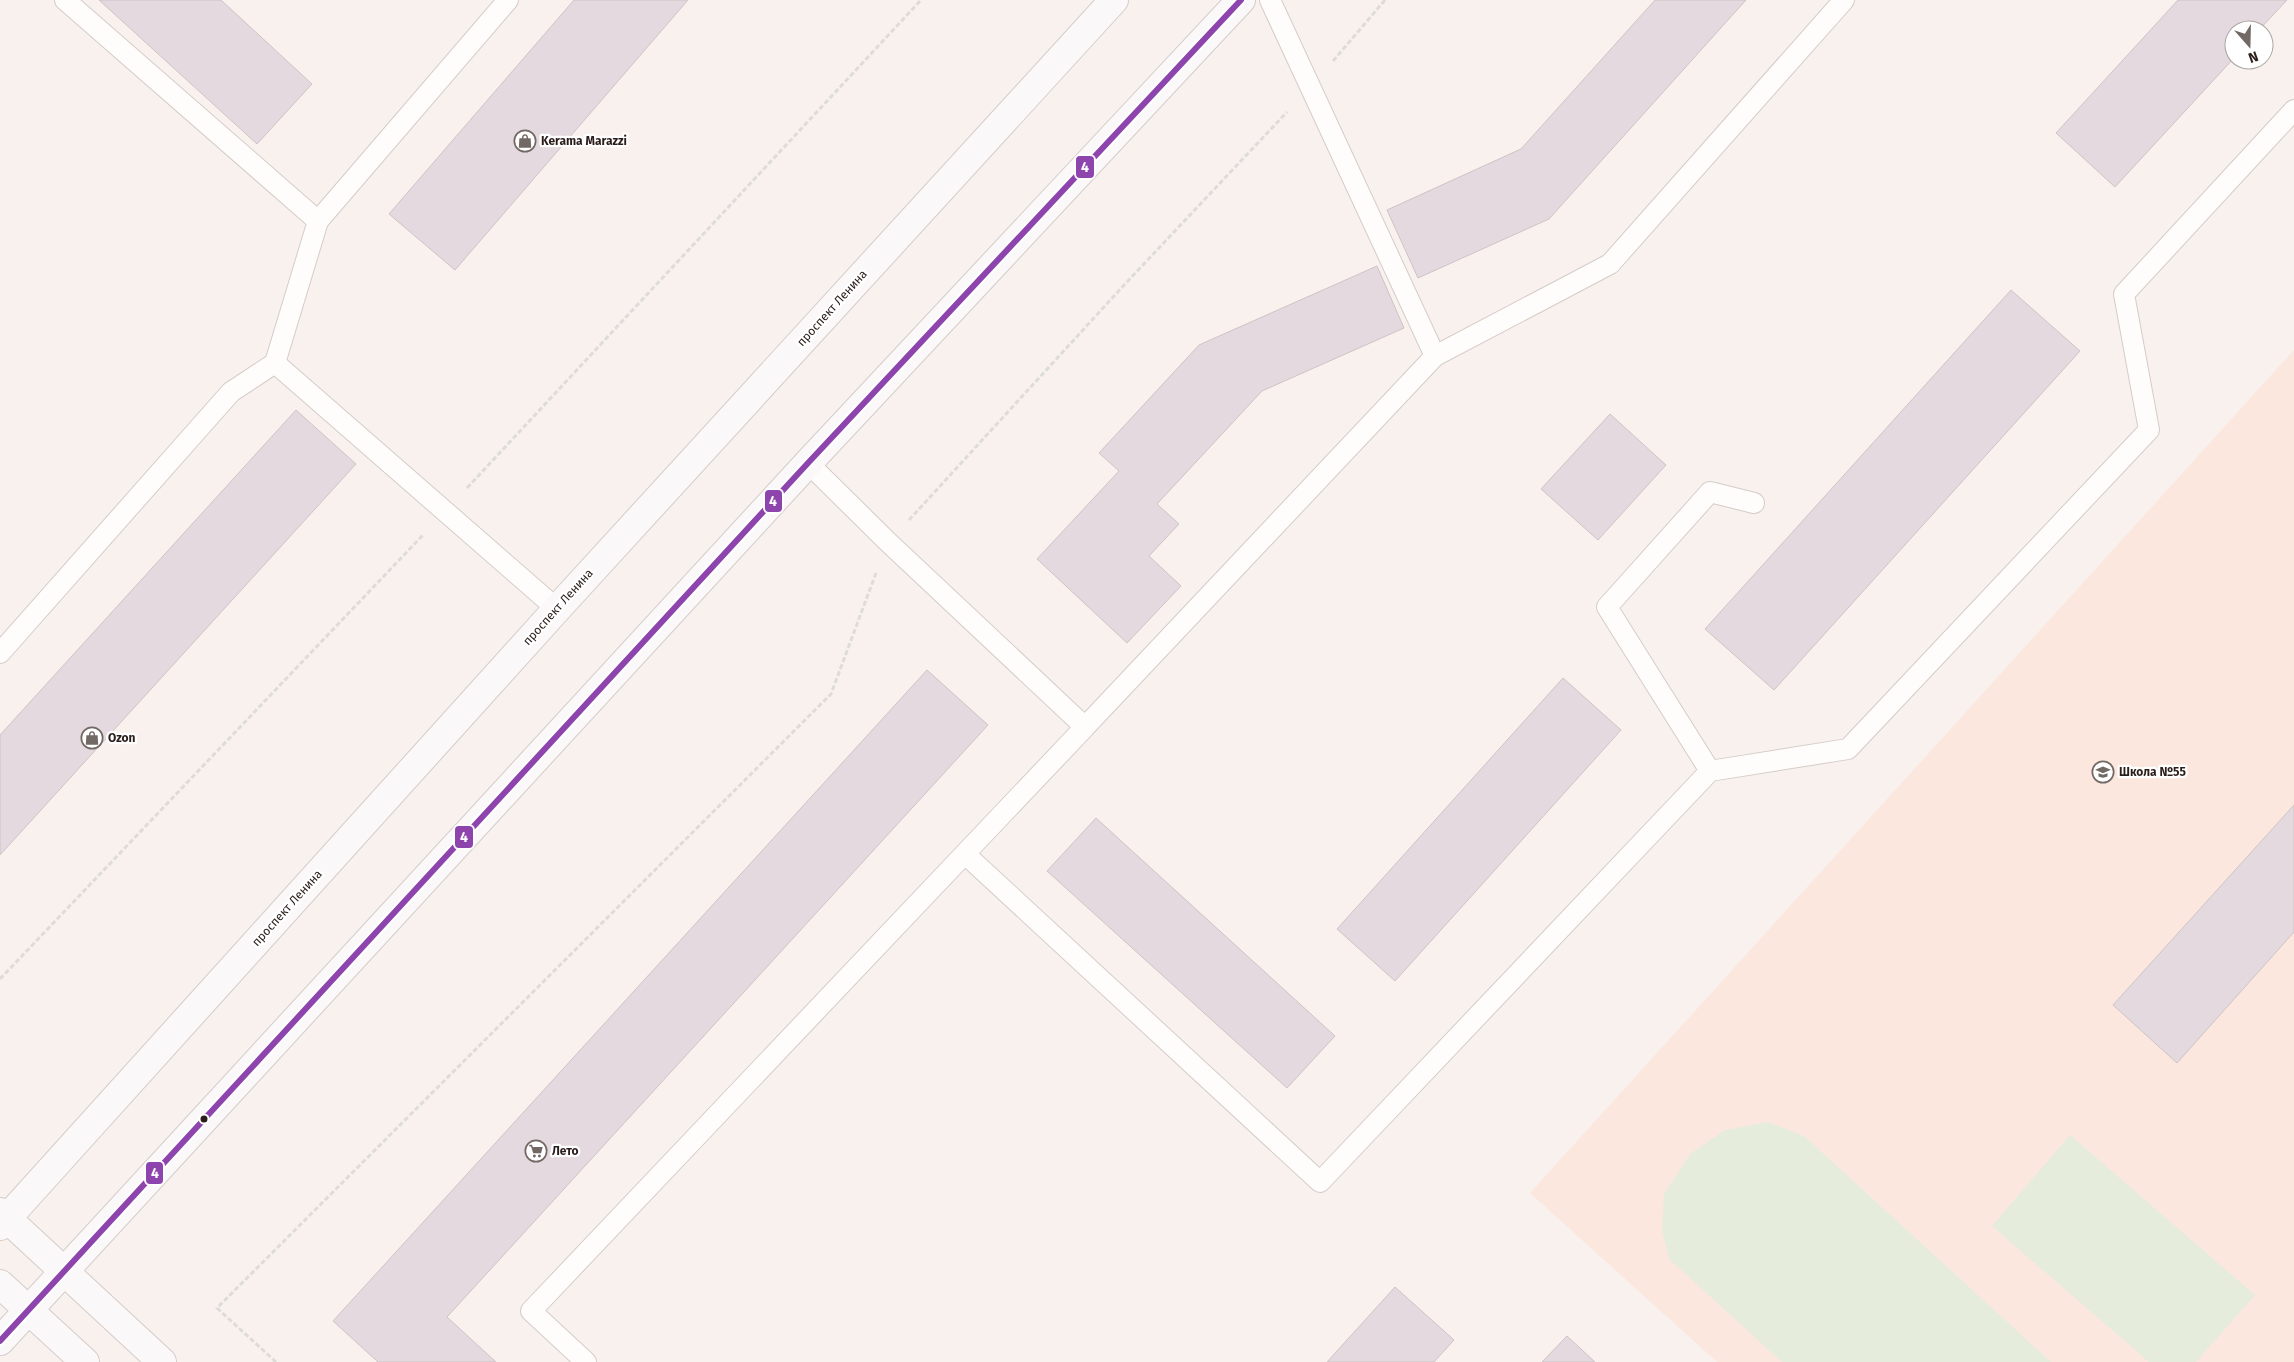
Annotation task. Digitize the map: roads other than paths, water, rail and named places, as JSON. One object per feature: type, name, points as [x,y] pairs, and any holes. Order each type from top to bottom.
[{"type":"main road","name":"проспект Ленина","points":[[2,1219],[1114,0]]},
{"type":"main road","points":[[0,1341],[808,463],[1241,0]]},
{"type":"main road","points":[[2,1219],[65,1271],[162,1362]]},
{"type":"main road","points":[[0,1284],[85,1362]]},
{"type":"lane","points":[[65,0],[318,221]]},
{"type":"lane","points":[[0,653],[231,392],[275,363],[318,221],[508,0]]},
{"type":"lane","points":[[1270,0],[1435,356]]},
{"type":"lane","points":[[586,1362],[531,1311],[966,854],[1435,356],[1610,264],[1844,0]]},
{"type":"lane","points":[[966,854],[1320,1182],[1710,770],[1848,749],[2149,430],[2124,294],[2294,110]]},
{"type":"lane","points":[[275,363],[557,609]]},
{"type":"lane","points":[[808,463],[888,542],[1085,727]]},
{"type":"lane","points":[[1710,770],[1607,608],[1710,492],[1754,503]]},
{"type":"place","name":"Kerama Marazzi","points":[[525,141]]},
{"type":"place","name":"Ozon","points":[[92,738]]},
{"type":"place","name":"Школа №55","points":[[2103,772]]},
{"type":"place","name":"Лето","points":[[536,1151]]}]
